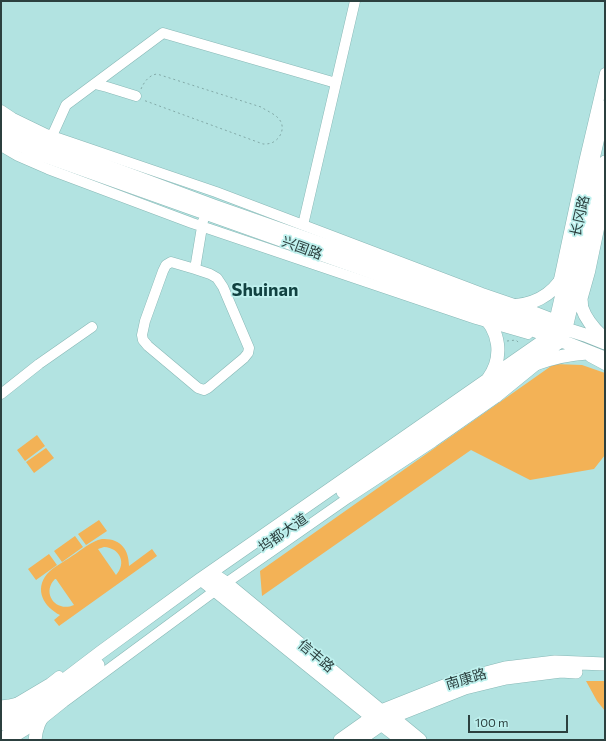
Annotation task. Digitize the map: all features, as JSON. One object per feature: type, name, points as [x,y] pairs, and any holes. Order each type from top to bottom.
[{"type":"main road","name":"长冈路","points":[[557,332],[567,270],[605,107]]},
{"type":"main road","name":"兴国路","points":[[1,122],[9,128],[42,142],[207,203],[500,306],[557,332],[572,344],[605,361]]},
{"type":"main road","name":"兴国路","points":[[2,140],[475,310],[557,332],[585,335],[605,340]]},
{"type":"main road","name":"长冈路","points":[[557,332],[577,281],[605,162]]},
{"type":"main road","points":[[500,306],[520,306],[540,298],[558,284],[567,270]]},
{"type":"main road","points":[[577,281],[581,305],[588,320],[605,340]]},
{"type":"main road","points":[[475,310],[485,317],[490,323],[495,333],[498,346],[497,360],[493,370],[484,383]]},
{"type":"main road","name":"坞都大道","points":[[214,581],[484,383],[557,332]]},
{"type":"main road","name":"坞都大道","points":[[4,739],[107,647],[214,581],[500,384],[557,332]]},
{"type":"main road","points":[[500,384],[520,371],[559,357],[587,353],[605,361]]},
{"type":"main road","name":"信丰路","points":[[214,581],[382,717],[420,740]]},
{"type":"main road","name":"南康路","points":[[340,740],[382,717],[459,680],[505,668],[555,662],[605,664]]},
{"type":"main road","name":"南康路","points":[[359,740],[382,717],[465,688],[506,678],[561,671],[605,673]]},
{"type":"main road","points":[[7,706],[26,703],[38,698],[50,697],[39,722],[35,740]]},
{"type":"main road","name":"坞都大道","points":[[1,724],[50,697]]},
{"type":"main road","name":"信丰路","points":[[382,717],[402,740]]},
{"type":"street","points":[[303,225],[355,1]]},
{"type":"street","points":[[52,136],[66,105],[163,33],[336,83]]},
{"type":"street","points":[[557,332],[558,284],[605,73]]},
{"type":"street","points":[[95,84],[107,86],[137,97]]},
{"type":"street","points":[[1,110],[13,118],[52,136],[216,192],[520,306],[557,332],[582,353]]},
{"type":"street","points":[[2,140],[18,156],[48,169],[202,226],[476,319],[490,323],[557,332]]},
{"type":"street","points":[[4,739],[39,722],[214,581],[348,498],[433,442],[490,402],[539,363],[557,332],[581,302],[590,272],[605,200]]},
{"type":"street","points":[[195,269],[205,213]]},
{"type":"street","points":[[171,262],[195,269],[217,278],[223,287],[248,348],[248,353],[244,358],[204,390],[198,388],[148,346],[142,335],[145,322],[166,266],[171,262]]},
{"type":"street","points":[[1,394],[92,327]]},
{"type":"street","points":[[1,716],[7,706],[50,683],[331,481],[493,370],[557,332]]},
{"type":"path","points":[[157,74],[261,107],[280,120],[283,124],[282,132],[275,141],[269,144],[263,144],[137,97],[148,78],[157,74]]},
{"type":"shaded area","points":[[554,364],[582,365],[605,373],[605,455],[594,469],[530,480],[471,450],[262,596],[260,571]]},
{"type":"shaded area","points":[[37,435],[45,446],[25,461],[17,450]]},
{"type":"shaded area","points":[[46,448],[54,458],[34,473],[26,462]]},
{"type":"shaded area","points":[[99,520],[107,531],[86,545],[78,534]]},
{"type":"shaded area","points":[[75,536],[83,547],[62,562],[54,551]]},
{"type":"shaded area","points":[[102,539],[114,540],[122,546],[127,554],[129,566],[152,549],[157,556],[59,626],[54,620],[60,615],[54,612],[45,603],[43,598],[41,586],[43,580],[52,569],[87,546]],"holes":[[[104,547],[114,550],[120,557],[121,566],[116,575],[98,549]],[[56,579],[74,605],[67,607],[61,606],[52,600],[50,590],[51,584]]]},
{"type":"shaded area","points":[[49,554],[57,565],[36,580],[28,569]]},
{"type":"shaded area","points":[[586,681],[605,681],[605,711],[597,701]]},
{"type":"district","name":"Shuinan","points":[[265,290]]}]
